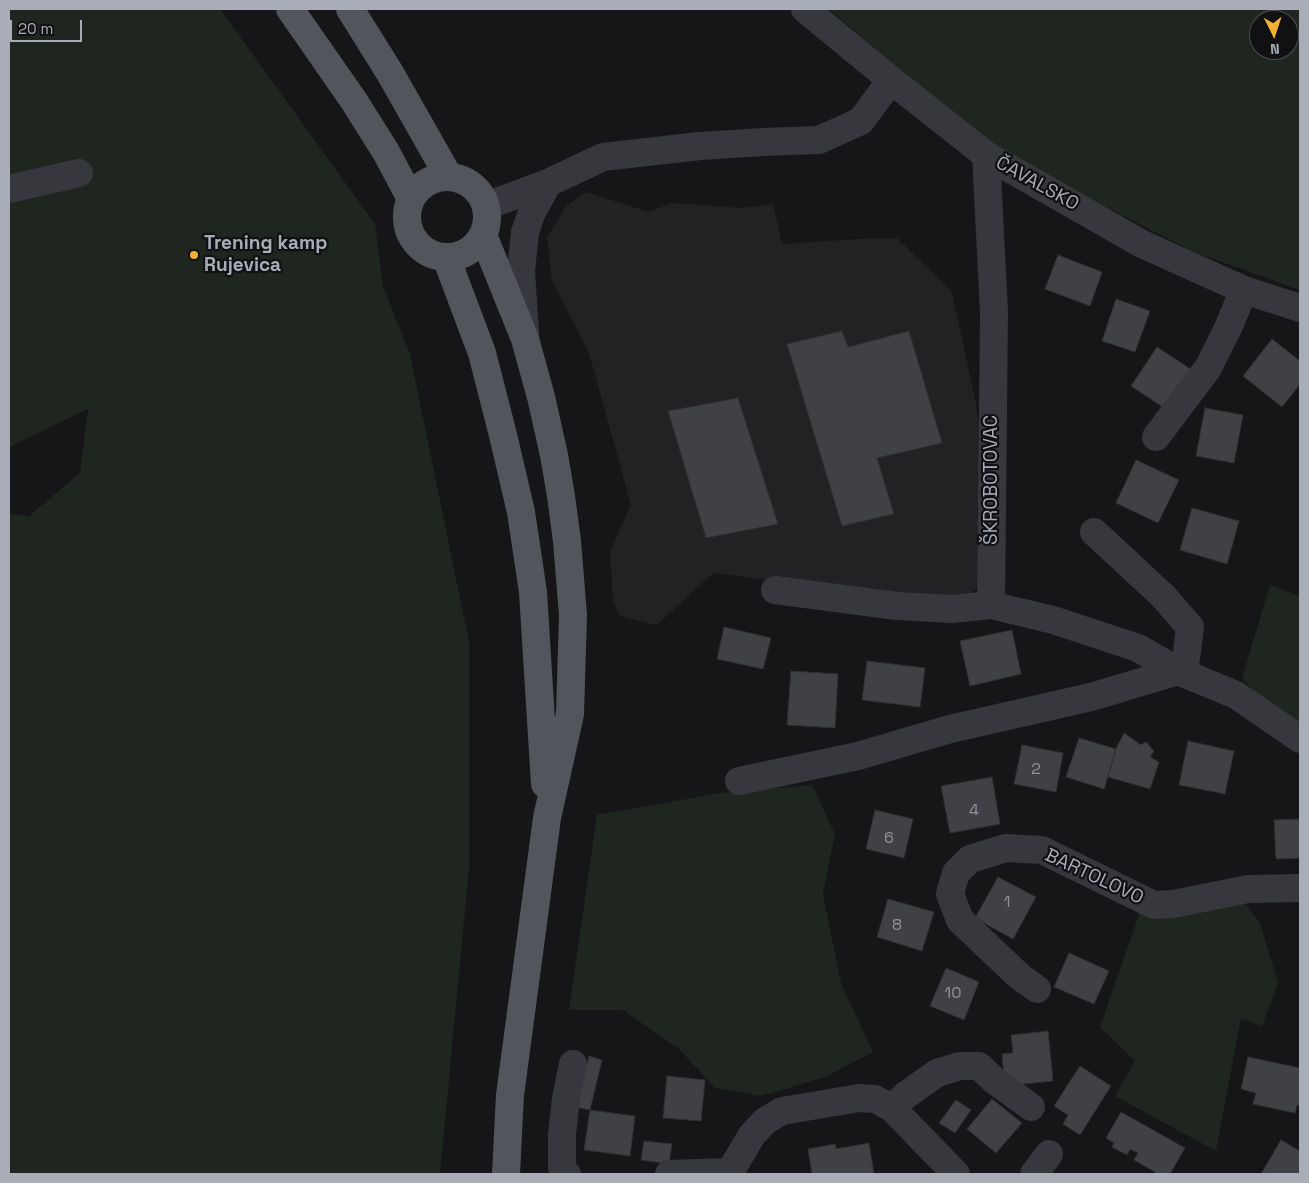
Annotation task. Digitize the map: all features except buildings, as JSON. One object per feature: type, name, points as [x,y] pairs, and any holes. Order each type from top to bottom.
[{"type":"main road","points":[[290,9],[354,101],[386,152],[412,199]]},
{"type":"main road","points":[[350,9],[390,72],[449,177]]},
{"type":"main road","points":[[449,177],[468,183],[479,193],[486,206],[487,221],[483,235],[474,247],[454,256],[446,257],[432,254],[420,246],[408,228],[407,220],[408,207],[420,187],[440,178],[449,177]]},
{"type":"main road","points":[[483,235],[525,339],[543,407],[560,488],[567,541],[573,615],[570,714],[547,818],[510,1095],[506,1174]]},
{"type":"main road","points":[[446,257],[482,352],[521,512],[533,592],[547,818]]},
{"type":"street","name":"ČAVALSKO","points":[[805,9],[986,155],[1142,244],[1244,290],[1300,308]]},
{"type":"street","points":[[486,206],[548,183],[603,157],[709,146],[819,140],[861,121],[891,80]]},
{"type":"street","name":"ŠKROBOTOVAC","points":[[986,155],[994,312],[991,605]]},
{"type":"street","points":[[9,188],[79,173]]},
{"type":"street","points":[[525,339],[521,271],[525,232],[532,212],[548,183]]},
{"type":"street","points":[[1156,437],[1208,368],[1244,290]]},
{"type":"street","points":[[738,781],[858,756],[950,729],[1091,697],[1178,671],[1186,659],[1190,627],[1163,596],[1094,532]]},
{"type":"street","points":[[775,590],[897,606],[952,609],[991,605],[1053,620],[1138,648],[1178,671],[1236,695],[1300,739]]},
{"type":"street","name":"BARTOLOVO","points":[[1037,989],[1019,976],[960,920],[950,894],[956,873],[970,859],[1006,848],[1042,850],[1154,905],[1174,904],[1248,889],[1300,888]]},
{"type":"street","points":[[566,1174],[562,1166],[562,1135],[566,1098],[573,1064]]},
{"type":"street","points":[[892,1108],[906,1095],[937,1073],[960,1066],[979,1066],[995,1081],[1031,1107]]},
{"type":"street","points":[[669,1174],[730,1172],[752,1135],[765,1121],[782,1111],[859,1098],[875,1099],[892,1108],[956,1174]]},
{"type":"shaded area","points":[[9,9],[220,9],[375,224],[383,286],[410,354],[469,642],[469,868],[440,1174],[9,1174],[9,514],[29,516],[80,473],[88,409],[9,447]]},
{"type":"shaded area","points":[[829,9],[1300,9],[1300,290],[1194,252],[991,148]]},
{"type":"shaded area","points":[[586,192],[649,212],[672,203],[741,208],[773,204],[782,244],[897,238],[952,292],[976,404],[985,471],[985,582],[971,593],[927,600],[713,573],[657,625],[619,616],[613,600],[610,551],[631,505],[589,353],[552,281],[547,238],[566,206]]},
{"type":"shaded area","points":[[1270,585],[1300,596],[1300,728],[1277,718],[1242,678]]},
{"type":"shaded area","points":[[812,785],[835,834],[823,894],[841,983],[873,1052],[825,1077],[761,1096],[715,1088],[680,1050],[623,1010],[569,1010],[597,815],[720,793]]},
{"type":"shaded area","points":[[1244,902],[1260,923],[1278,983],[1262,1026],[1241,1018],[1216,1151],[1115,1096],[1135,1061],[1100,1027],[1141,909]]},
{"type":"place","name":"Trening kamp Rujevica","points":[[194,255]]}]
